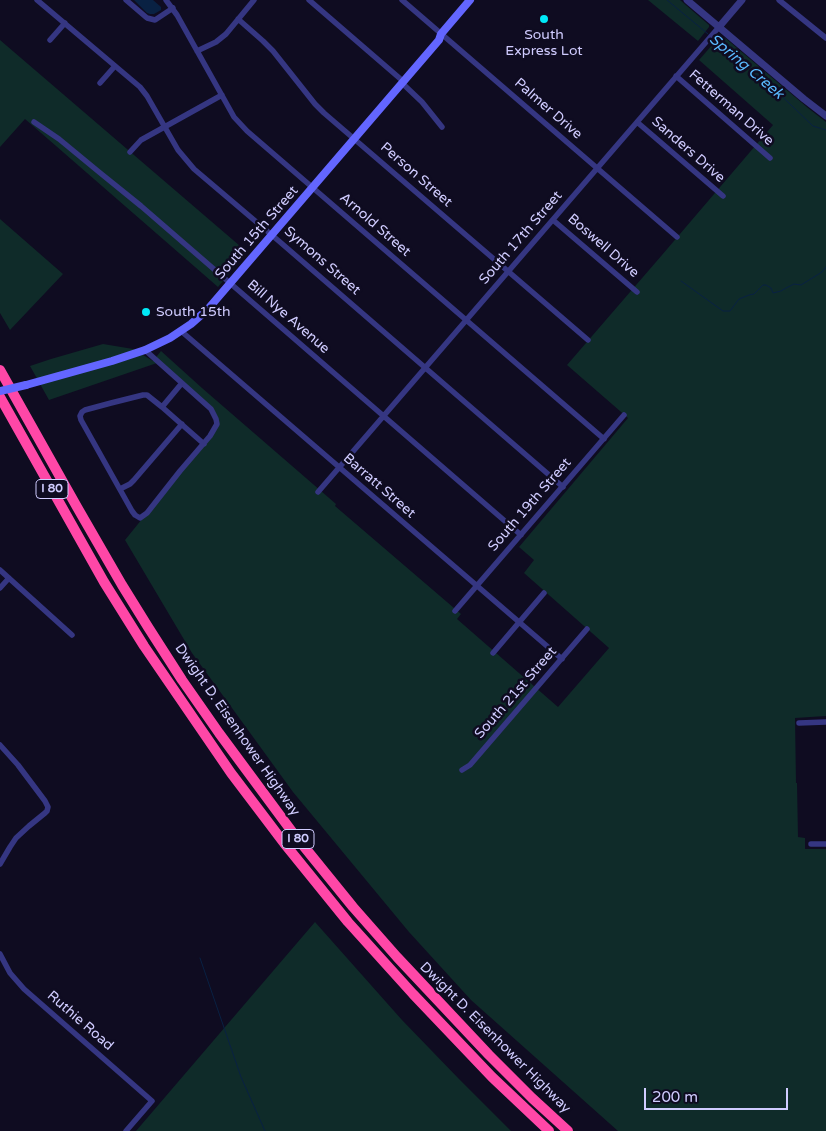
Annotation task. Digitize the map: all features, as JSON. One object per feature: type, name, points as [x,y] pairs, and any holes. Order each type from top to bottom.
[{"type":"highway","name":"Dwight D. Eisenhower Highway","points":[[0,370],[122,585],[182,680],[219,734],[293,833],[353,907],[489,1055],[568,1131]]},
{"type":"highway","name":"Dwight D. Eisenhower Highway","points":[[0,397],[104,582],[144,646],[230,773],[342,915],[412,994],[480,1065],[549,1131]]},
{"type":"main road","name":"South 15th Street","points":[[0,392],[145,350],[181,331],[208,309],[403,83],[470,0]]},
{"type":"street","name":"Symons Street","points":[[37,0],[140,87],[178,150],[194,169],[563,486]]},
{"type":"street","points":[[126,0],[147,18],[155,20],[173,8]]},
{"type":"street","name":"Arnold Street","points":[[166,0],[173,8],[234,117],[604,439]]},
{"type":"street","points":[[197,51],[216,42],[226,34],[254,0]]},
{"type":"street","points":[[310,0],[403,83],[422,102],[442,128]]},
{"type":"street","name":"Palmer Drive","points":[[402,0],[677,237]]},
{"type":"street","points":[[687,0],[826,116]]},
{"type":"street","name":"South 17th Street","points":[[318,492],[742,0]]},
{"type":"street","points":[[779,0],[826,38]]},
{"type":"street","name":"Person Street","points":[[238,20],[273,51],[315,104],[588,340]]},
{"type":"street","points":[[50,40],[65,23]]},
{"type":"street","points":[[100,83],[115,66]]},
{"type":"street","name":"Fetterman Drive","points":[[676,76],[770,158]]},
{"type":"street","points":[[130,152],[141,140],[222,95]]},
{"type":"street","name":"Bill Nye Avenue","points":[[34,122],[59,139],[141,206],[521,535]]},
{"type":"street","name":"Sanders Drive","points":[[636,122],[722,196]]},
{"type":"street","name":"Boswell Drive","points":[[553,220],[637,292]]},
{"type":"street","name":"Barratt Street","points":[[181,331],[562,659]]},
{"type":"street","points":[[145,350],[211,409],[216,419],[215,429],[204,444],[147,514],[140,518],[132,510],[120,489],[81,420],[81,414],[85,410],[143,395],[150,397],[162,406],[204,444]]},
{"type":"street","points":[[162,406],[182,383]]},
{"type":"street","name":"South 19th Street","points":[[456,611],[624,415]]},
{"type":"street","points":[[120,489],[134,480],[182,424]]},
{"type":"street","points":[[0,570],[72,635]]},
{"type":"street","points":[[0,588],[9,578]]},
{"type":"street","points":[[493,653],[544,593]]},
{"type":"street","name":"South 21st Street","points":[[462,770],[470,765],[587,629]]},
{"type":"street","points":[[799,723],[826,722]]},
{"type":"street","points":[[0,745],[18,765],[48,807],[45,813],[16,838],[0,864]]},
{"type":"street","points":[[811,844],[826,844]]},
{"type":"street","name":"Ruthie Road","points":[[0,954],[10,973],[24,988],[152,1101],[126,1131]]},
{"type":"green space","points":[[648,0],[680,0],[709,27],[698,41]]},
{"type":"green space","points":[[720,36],[724,37],[826,122],[826,716],[795,718],[798,837],[805,838],[805,849],[826,849],[826,1131],[618,1131],[471,1000],[409,932],[293,792],[192,653],[125,540],[215,429],[214,414],[157,363],[49,400],[30,366],[103,344],[133,349],[153,361],[161,351],[336,504],[335,506],[461,614],[457,619],[558,707],[609,648],[524,573],[534,560],[519,547],[628,418],[567,365],[773,125],[699,60]]},
{"type":"green space","points":[[0,40],[247,252],[218,287],[25,119],[0,147]]},
{"type":"green space","points":[[0,219],[63,274],[10,330],[0,313]]},
{"type":"green space","points":[[315,922],[402,1020],[511,1131],[136,1131]]},
{"type":"water","points":[[134,0],[153,0],[161,7],[161,10],[154,14],[147,13]]},
{"type":"waterway","name":"Spring Creek","points":[[667,0],[708,34]]},
{"type":"waterway","name":"Spring Creek","points":[[713,39],[770,85],[813,126],[826,130]]},
{"type":"waterway","points":[[681,281],[723,311],[730,311],[739,299],[754,294],[763,285],[771,288],[773,293],[781,291],[794,284],[801,285],[822,272],[826,267]]},
{"type":"waterway","points":[[200,958],[241,1077],[265,1131]]},
{"type":"place","name":"South Express Lot","points":[[544,19]]},
{"type":"place","name":"South 15th","points":[[146,312]]}]
